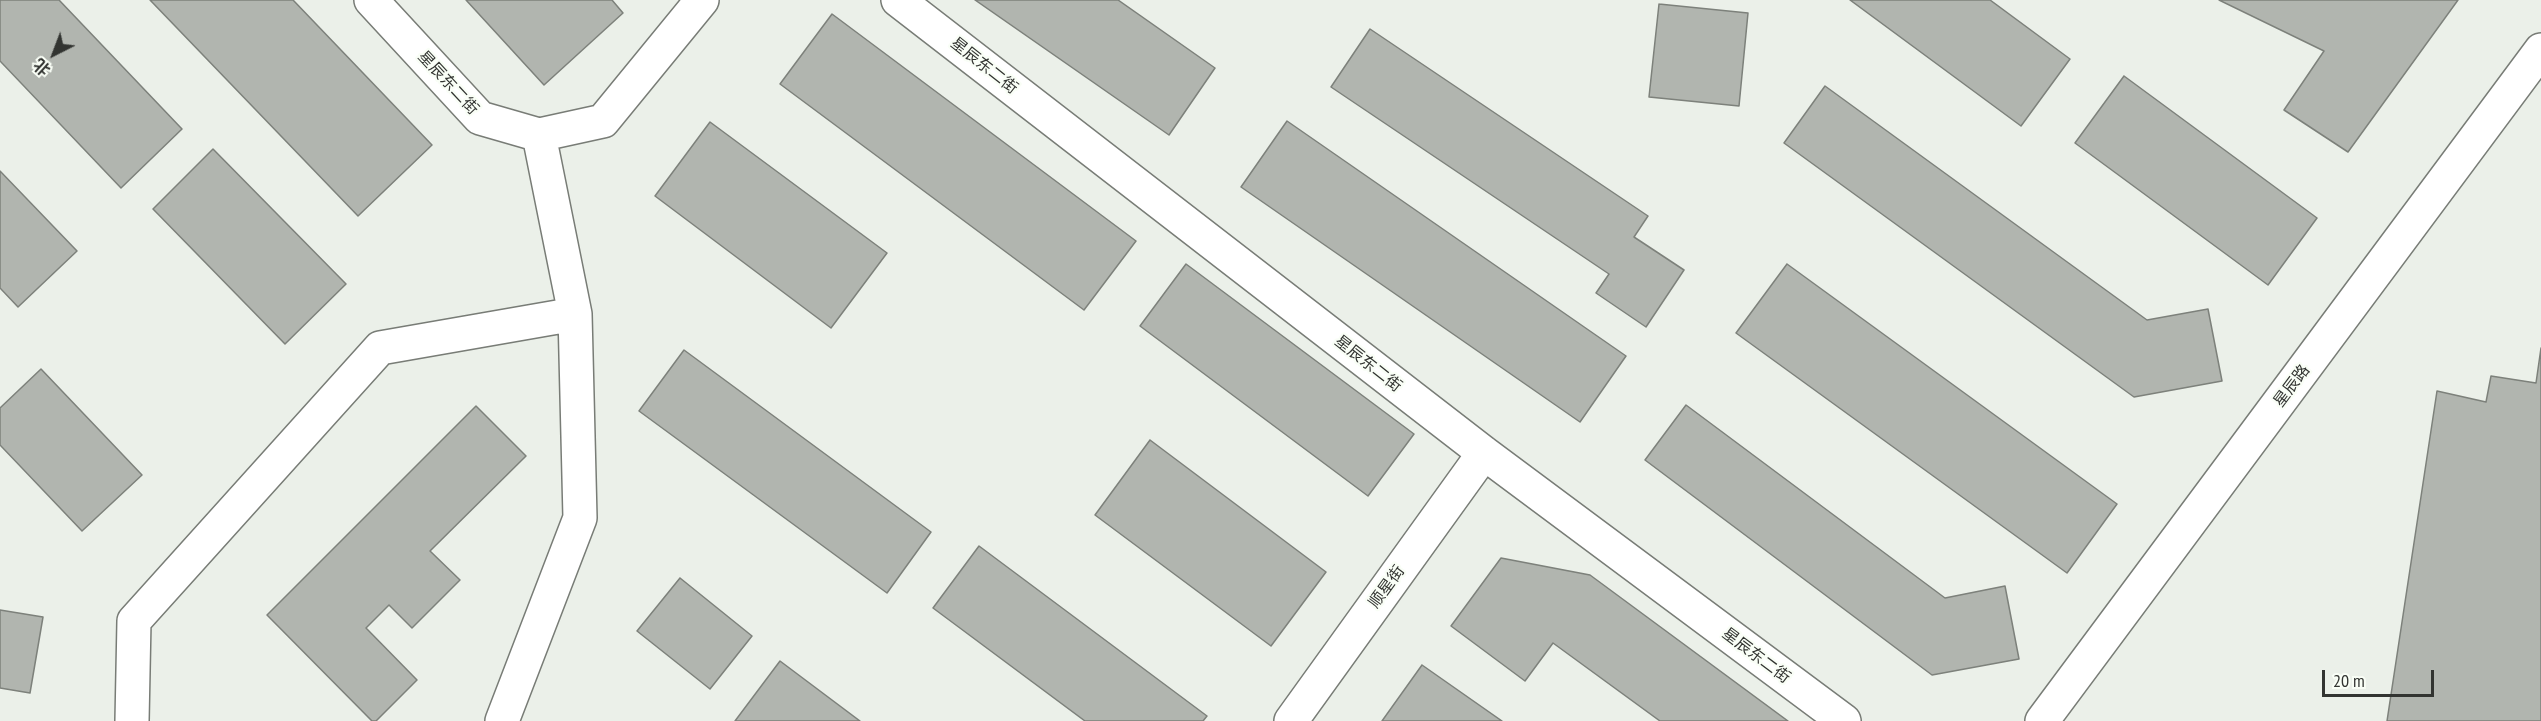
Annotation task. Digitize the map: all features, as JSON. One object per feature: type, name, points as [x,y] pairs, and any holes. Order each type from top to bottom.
[{"type":"street","name":"星辰东二街","points":[[370,0],[480,118],[539,135],[603,121],[702,0]]},
{"type":"street","name":"星辰东二街","points":[[898,0],[1484,453],[1844,721]]},
{"type":"street","name":"星辰路","points":[[2042,721],[2541,51]]},
{"type":"street","points":[[502,721],[580,518],[575,314],[539,135]]},
{"type":"street","points":[[132,721],[134,621],[380,348],[575,314]]},
{"type":"street","name":"顺星街","points":[[1291,721],[1484,453]]},
{"type":"building","points":[[0,0],[59,0],[182,129],[121,188],[0,61]]},
{"type":"building","points":[[150,0],[293,0],[432,145],[358,216]]},
{"type":"building","points":[[466,0],[612,0],[623,13],[544,85]]},
{"type":"building","points":[[975,0],[1118,0],[1215,68],[1169,135]]},
{"type":"building","points":[[1850,0],[1990,0],[2070,59],[2021,126]]},
{"type":"building","points":[[2219,0],[2458,0],[2348,152],[2284,110],[2324,51]]},
{"type":"building","points":[[1659,4],[1748,13],[1739,106],[1649,97]]},
{"type":"building","points":[[832,14],[1136,241],[1084,310],[780,84]]},
{"type":"building","points":[[1370,29],[1648,216],[1634,237],[1684,270],[1646,327],[1596,293],[1609,274],[1331,87]]},
{"type":"building","points":[[2124,76],[2317,218],[2268,285],[2075,143]]},
{"type":"building","points":[[1825,86],[2147,320],[2208,309],[2222,381],[2134,397],[1784,143]]},
{"type":"building","points":[[1287,121],[1626,356],[1580,422],[1241,187]]},
{"type":"building","points":[[710,122],[887,253],[831,328],[655,196]]},
{"type":"building","points":[[213,149],[346,284],[285,344],[153,209]]},
{"type":"building","points":[[0,171],[77,251],[18,307],[0,288]]},
{"type":"building","points":[[1186,264],[1414,434],[1368,496],[1140,326]]},
{"type":"building","points":[[1787,264],[2117,504],[2067,573],[1736,333]]},
{"type":"building","points":[[2541,348],[2541,721],[2387,721],[2437,391],[2486,402],[2491,376],[2536,383]]},
{"type":"building","points":[[684,350],[931,532],[887,593],[639,411]]},
{"type":"building","points":[[41,369],[142,475],[82,531],[0,445],[0,408]]},
{"type":"building","points":[[1686,405],[1945,598],[2005,586],[2019,659],[1932,675],[1645,460]]},
{"type":"building","points":[[476,406],[526,456],[430,551],[460,580],[412,628],[389,605],[366,628],[417,680],[376,721],[372,721],[267,615]]},
{"type":"building","points":[[1150,440],[1326,572],[1271,646],[1095,515]]},
{"type":"building","points":[[979,546],[1207,716],[1203,721],[1085,721],[933,608]]},
{"type":"building","points":[[1501,558],[1590,575],[1788,721],[1660,721],[1553,643],[1525,681],[1451,626]]},
{"type":"building","points":[[680,578],[752,636],[710,689],[637,631]]},
{"type":"building","points":[[0,610],[43,617],[30,693],[0,688]]},
{"type":"building","points":[[780,661],[860,721],[735,721]]},
{"type":"building","points":[[1422,665],[1502,721],[1382,721]]}]
